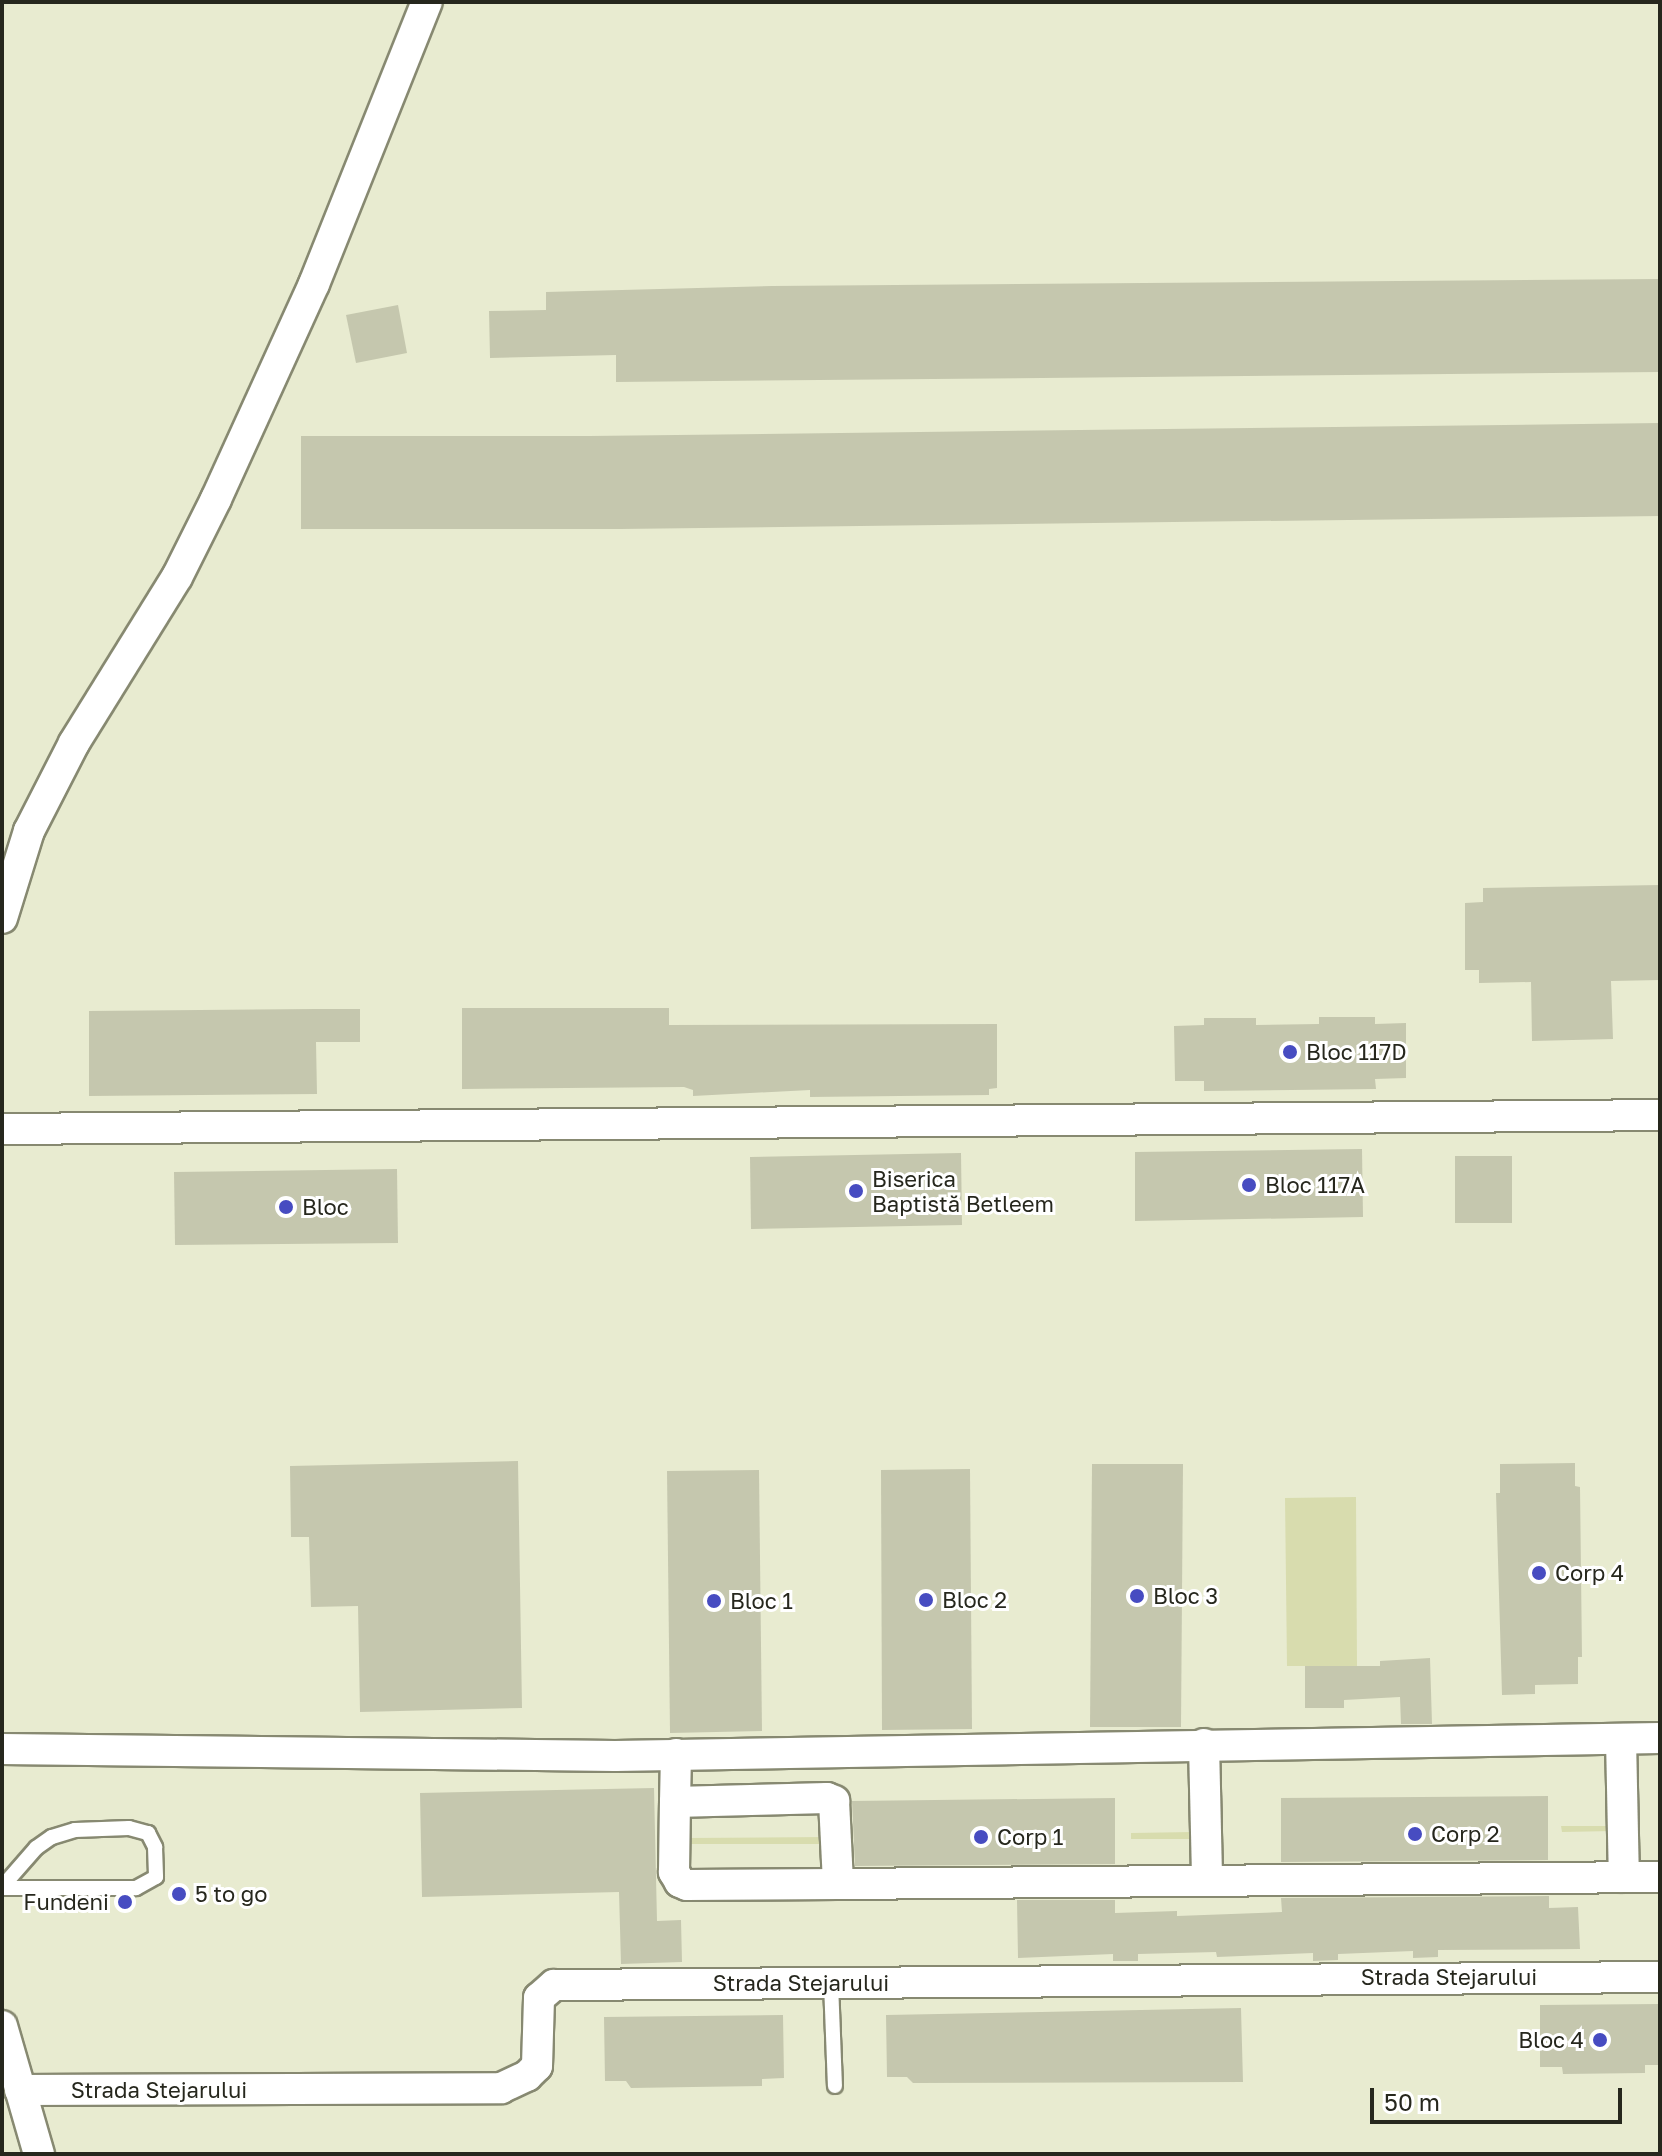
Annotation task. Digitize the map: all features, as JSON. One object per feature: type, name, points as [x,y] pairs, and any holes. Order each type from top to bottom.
[{"type":"street","points":[[2,918],[35,818],[74,743],[177,577],[216,499],[314,284],[427,2]]},
{"type":"street","points":[[2,1129],[1660,1115]]},
{"type":"street","points":[[2,1749],[676,1754],[1660,1738]]},
{"type":"street","points":[[1621,1739],[1624,1877]]},
{"type":"street","points":[[1204,1744],[1207,1879]]},
{"type":"street","points":[[676,1754],[674,1872],[687,1885],[1660,1877]]},
{"type":"street","points":[[675,1802],[827,1798],[834,1801],[838,1884]]},
{"type":"street","name":"Strada Stejarului","points":[[20,2090],[501,2088],[527,2076],[537,2066],[539,1998],[554,1985],[1660,1977]]},
{"type":"street","points":[[2,2026],[39,2154]]},
{"type":"lane","points":[[129,1828],[148,1833],[155,1847],[156,1877],[136,1888],[2,1888],[36,1848],[52,1837],[75,1830],[129,1828]]},
{"type":"lane","points":[[831,1983],[835,2086]]},
{"type":"green space","points":[[1356,1497],[1357,1666],[1287,1666],[1285,1498]]},
{"type":"green space","points":[[1561,1826],[1613,1826],[1613,1831],[1562,1832]]},
{"type":"green space","points":[[1193,1832],[1193,1839],[1131,1839],[1131,1833]]},
{"type":"green space","points":[[828,1837],[827,1844],[687,1844],[688,1838]]},
{"type":"building","points":[[1660,279],[1660,372],[616,382],[616,355],[490,358],[489,311],[546,310],[546,292],[772,286]]},
{"type":"building","points":[[398,305],[407,353],[356,363],[346,315]]},
{"type":"building","points":[[1660,423],[1660,516],[620,529],[301,529],[301,436],[589,436]]},
{"type":"building","points":[[1660,885],[1660,980],[1611,981],[1613,1039],[1532,1041],[1531,982],[1479,983],[1479,970],[1465,970],[1465,903],[1483,902],[1483,888]]},
{"type":"building","points":[[462,1008],[669,1008],[669,1025],[997,1024],[997,1088],[989,1089],[989,1095],[810,1097],[810,1090],[693,1096],[693,1090],[684,1087],[462,1089]]},
{"type":"building","points":[[360,1009],[360,1042],[316,1042],[317,1094],[89,1096],[89,1011]]},
{"type":"building","name":"Bloc 117D","points":[[1319,1017],[1375,1017],[1375,1024],[1406,1023],[1406,1078],[1375,1079],[1376,1089],[1204,1091],[1204,1081],[1175,1081],[1174,1026],[1204,1025],[1204,1018],[1256,1018],[1256,1025],[1319,1024]]},
{"type":"building","name":"Bloc 117A","points":[[1362,1149],[1363,1217],[1135,1221],[1135,1152]]},
{"type":"building","name":"Biserica Baptistă Betleem","points":[[961,1153],[962,1225],[751,1229],[750,1157]]},
{"type":"building","points":[[1455,1156],[1512,1156],[1512,1223],[1455,1223]]},
{"type":"building","name":"Bloc","points":[[397,1169],[398,1243],[175,1245],[174,1172]]},
{"type":"building","points":[[518,1461],[522,1708],[360,1712],[358,1606],[311,1607],[309,1537],[291,1537],[290,1466]]},
{"type":"building","name":"Corp 4","points":[[1575,1463],[1575,1486],[1580,1487],[1582,1657],[1578,1657],[1578,1684],[1535,1685],[1535,1694],[1502,1695],[1496,1493],[1500,1493],[1500,1464]]},
{"type":"building","name":"Bloc 3","points":[[1092,1464],[1183,1464],[1181,1727],[1090,1727]]},
{"type":"building","name":"Bloc 2","points":[[970,1469],[972,1729],[882,1730],[881,1470]]},
{"type":"building","name":"Bloc 1","points":[[759,1470],[762,1731],[670,1733],[667,1471]]},
{"type":"building","points":[[1430,1658],[1432,1724],[1401,1724],[1400,1697],[1344,1700],[1344,1708],[1305,1708],[1305,1666],[1380,1666],[1380,1661]]},
{"type":"building","points":[[654,1788],[657,1921],[681,1920],[682,1962],[621,1964],[619,1892],[422,1897],[420,1793]]},
{"type":"building","name":"Corp 2","points":[[1548,1796],[1548,1860],[1281,1862],[1281,1798]]},
{"type":"building","name":"Corp 1","points":[[1115,1798],[1115,1864],[855,1866],[852,1801]]},
{"type":"building","points":[[1549,1896],[1549,1908],[1578,1907],[1580,1949],[1438,1950],[1438,1957],[1413,1958],[1413,1951],[1338,1954],[1338,1960],[1313,1961],[1313,1953],[1217,1957],[1216,1952],[1138,1954],[1138,1961],[1113,1961],[1113,1954],[1018,1958],[1017,1900],[1115,1900],[1115,1913],[1177,1911],[1177,1916],[1282,1912],[1281,1898]]},
{"type":"building","name":"Bloc 4","points":[[1660,2004],[1660,2065],[1645,2065],[1645,2073],[1563,2074],[1562,2067],[1540,2067],[1540,2005]]},
{"type":"building","points":[[1241,2008],[1243,2082],[913,2083],[907,2077],[887,2077],[886,2015]]},
{"type":"building","points":[[783,2015],[784,2078],[762,2079],[762,2086],[631,2088],[626,2081],[605,2081],[604,2017]]},
{"type":"place","name":"Bloc 117D","points":[[1290,1052]]},
{"type":"place","name":"Bloc 117A","points":[[1249,1185]]},
{"type":"place","name":"Biserica Baptistă Betleem","points":[[856,1191]]},
{"type":"place","name":"Bloc","points":[[286,1207]]},
{"type":"place","name":"Corp 4","points":[[1539,1573]]},
{"type":"place","name":"Bloc 3","points":[[1137,1596]]},
{"type":"place","name":"Bloc 2","points":[[926,1600]]},
{"type":"place","name":"Bloc 1","points":[[714,1601]]},
{"type":"place","name":"Corp 2","points":[[1415,1834]]},
{"type":"place","name":"Corp 1","points":[[981,1837]]},
{"type":"place","name":"5 to go","points":[[179,1894]]},
{"type":"place","name":"Fundeni","points":[[125,1902]]},
{"type":"place","name":"Bloc 4","points":[[1600,2040]]}]
